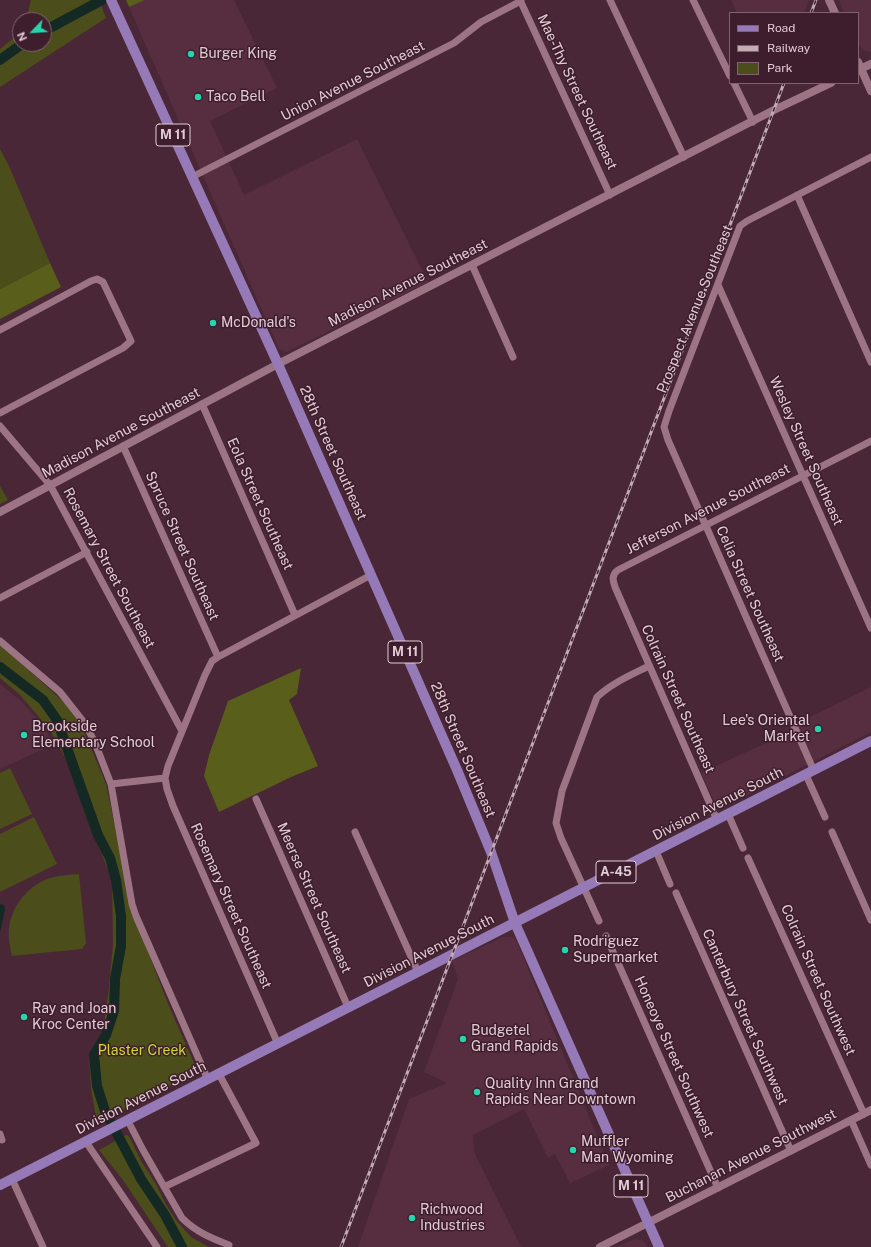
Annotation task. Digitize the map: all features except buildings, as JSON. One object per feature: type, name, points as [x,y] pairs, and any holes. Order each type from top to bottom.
[{"type":"main road","name":"28th Street Southeast","points":[[113,4],[278,364],[477,816],[515,923]]},
{"type":"main road","name":"Division Avenue South","points":[[0,1185],[208,1080],[348,1007],[584,889],[871,741]]},
{"type":"main road","name":"M 11","points":[[515,923],[647,1223],[659,1247]]},
{"type":"street","points":[[610,0],[684,157]]},
{"type":"street","points":[[693,0],[729,74]]},
{"type":"street","points":[[829,0],[835,12]]},
{"type":"street","name":"Union Avenue Southeast","points":[[192,177],[454,43],[481,22],[521,1]]},
{"type":"street","name":"Mae-Thy Street Southeast","points":[[521,1],[610,195]]},
{"type":"street","points":[[871,64],[859,67],[871,91]]},
{"type":"street","points":[[734,84],[753,122]]},
{"type":"street","name":"Madison Avenue Southeast","points":[[0,512],[278,364],[774,110],[829,84]]},
{"type":"street","name":"Prospect Avenue Southeast","points":[[664,427],[740,226],[871,157]]},
{"type":"street","points":[[797,195],[871,362]]},
{"type":"street","points":[[472,265],[513,357]]},
{"type":"street","points":[[0,330],[97,279],[103,282],[131,341],[123,348],[0,413]]},
{"type":"street","name":"Wesley Street Southeast","points":[[718,285],[871,628]]},
{"type":"street","name":"Eola Street Southeast","points":[[202,404],[295,615]]},
{"type":"street","name":"Rosemary Street Southeast","points":[[0,426],[50,486],[87,552],[182,731]]},
{"type":"street","name":"Celia Street Southeast","points":[[664,427],[665,434],[810,773],[826,817]]},
{"type":"street","name":"Jefferson Avenue Southeast","points":[[615,588],[613,574],[618,570],[871,441]]},
{"type":"street","name":"Spruce Street Southeast","points":[[123,446],[218,657]]},
{"type":"street","points":[[0,598],[87,552]]},
{"type":"street","points":[[111,784],[165,778],[168,766],[182,731],[212,661],[371,575]]},
{"type":"street","name":"Colrain Street Southeast","points":[[615,588],[717,820]]},
{"type":"street","points":[[0,641],[60,692],[86,726],[95,743],[111,784],[132,904],[136,916],[208,1080]]},
{"type":"street","points":[[599,921],[561,838],[556,823],[562,791],[597,697],[606,688],[649,666]]},
{"type":"street","name":"Rosemary Street Southeast","points":[[165,778],[173,806],[278,1044]]},
{"type":"street","name":"Meerse Street Southeast","points":[[256,799],[348,1007]]},
{"type":"street","points":[[728,814],[743,848]]},
{"type":"street","points":[[355,832],[418,972]]},
{"type":"street","points":[[832,832],[871,920]]},
{"type":"street","points":[[656,851],[670,884]]},
{"type":"street","name":"Colrain Street Southwest","points":[[748,858],[867,1112]]},
{"type":"street","name":"Canterbury Street Southwest","points":[[676,893],[791,1151]]},
{"type":"street","name":"Honeoye Street Southwest","points":[[606,936],[718,1188]]},
{"type":"street","points":[[164,1187],[256,1143],[219,1074]]},
{"type":"street","name":"Buchanan Avenue Southwest","points":[[600,1247],[867,1112]]},
{"type":"street","points":[[851,1120],[871,1165]]},
{"type":"street","points":[[125,1122],[182,1218],[210,1238],[229,1245]]},
{"type":"street","points":[[90,1140],[157,1247]]},
{"type":"street","points":[[12,1179],[43,1247]]},
{"type":"shaded area","points":[[145,0],[234,0],[277,88],[210,121],[244,195],[357,139],[428,282],[287,352],[279,349],[129,7]]},
{"type":"shaded area","points":[[731,0],[809,0],[804,12],[737,12]]},
{"type":"shaded area","points":[[839,0],[871,0],[871,52],[865,51],[859,45],[859,12],[844,12]]},
{"type":"shaded area","name":"Brookside Elementary School","points":[[0,684],[22,702],[42,725],[54,744],[0,769]]},
{"type":"shaded area","points":[[871,687],[871,732],[722,808],[716,805],[701,773],[792,731],[790,727]]},
{"type":"shaded area","points":[[0,904],[4,905],[5,910],[0,932]]},
{"type":"shaded area","points":[[503,937],[512,937],[517,942],[609,1165],[570,1183],[555,1154],[548,1158],[524,1109],[473,1135],[474,1152],[521,1247],[358,1247],[409,1099],[447,1083],[424,1072],[458,979],[452,961]]},
{"type":"shaded area","points":[[635,1239],[644,1241],[648,1247],[616,1247]]},
{"type":"green space","points":[[31,0],[99,0],[106,18],[0,87],[0,49],[12,39],[12,52],[52,52],[52,12],[28,12]]},
{"type":"green space","points":[[126,0],[145,0],[129,7]]},
{"type":"green space","points":[[0,149],[9,166],[50,263],[0,289]]},
{"type":"green space","points":[[50,263],[61,287],[0,319],[0,289]]},
{"type":"green space","points":[[0,486],[8,500],[0,504]]},
{"type":"green space","name":"Plaster Creek","points":[[0,644],[68,706],[83,729],[106,784],[119,845],[143,939],[168,1004],[198,1072],[97,1123],[91,1089],[89,1056],[103,1030],[108,996],[113,945],[112,881],[70,767],[50,730],[20,695],[0,678]]},
{"type":"green space","points":[[301,668],[297,694],[289,700],[318,766],[291,777],[219,812],[204,776],[209,755],[228,701]]},
{"type":"green space","points":[[10,768],[32,814],[0,829],[0,773]]},
{"type":"green space","points":[[34,817],[57,864],[0,892],[0,834]]},
{"type":"green space","points":[[79,874],[86,943],[82,949],[12,956],[9,928],[14,911],[24,895],[30,889],[46,880],[54,877]]},
{"type":"green space","points":[[126,1135],[129,1136],[141,1161],[176,1220],[191,1237],[209,1247],[168,1247],[123,1180],[99,1150]]},
{"type":"waterway","name":"Plaster Creek","points":[[52,27],[102,0]]},
{"type":"waterway","name":"Plaster Creek","points":[[0,60],[12,51]]},
{"type":"waterway","name":"Plaster Creek","points":[[0,667],[43,700],[57,720],[98,835],[110,858],[116,880],[121,916],[121,946],[115,979],[114,1011],[106,1035],[94,1055],[97,1086],[105,1111],[141,1179],[165,1215],[182,1247]]},
{"type":"railway","points":[[811,12],[816,0]]},
{"type":"railway","points":[[341,1247],[784,84]]},
{"type":"place","name":"Burger King","points":[[191,54]]},
{"type":"place","name":"Taco Bell","points":[[198,97]]},
{"type":"place","name":"McDonald's","points":[[213,323]]},
{"type":"place","name":"Lee's Oriental Market","points":[[818,729]]},
{"type":"place","name":"Brookside Elementary School","points":[[24,735]]},
{"type":"place","name":"Rodriguez Supermarket","points":[[565,950]]},
{"type":"place","name":"Ray and Joan Kroc Center","points":[[24,1017]]},
{"type":"place","name":"Budgetel Grand Rapids","points":[[463,1039]]},
{"type":"place","name":"Quality Inn Grand Rapids Near Downtown","points":[[477,1092]]},
{"type":"place","name":"Muffler Man Wyoming","points":[[573,1150]]},
{"type":"place","name":"Richwood Industries","points":[[412,1218]]}]
